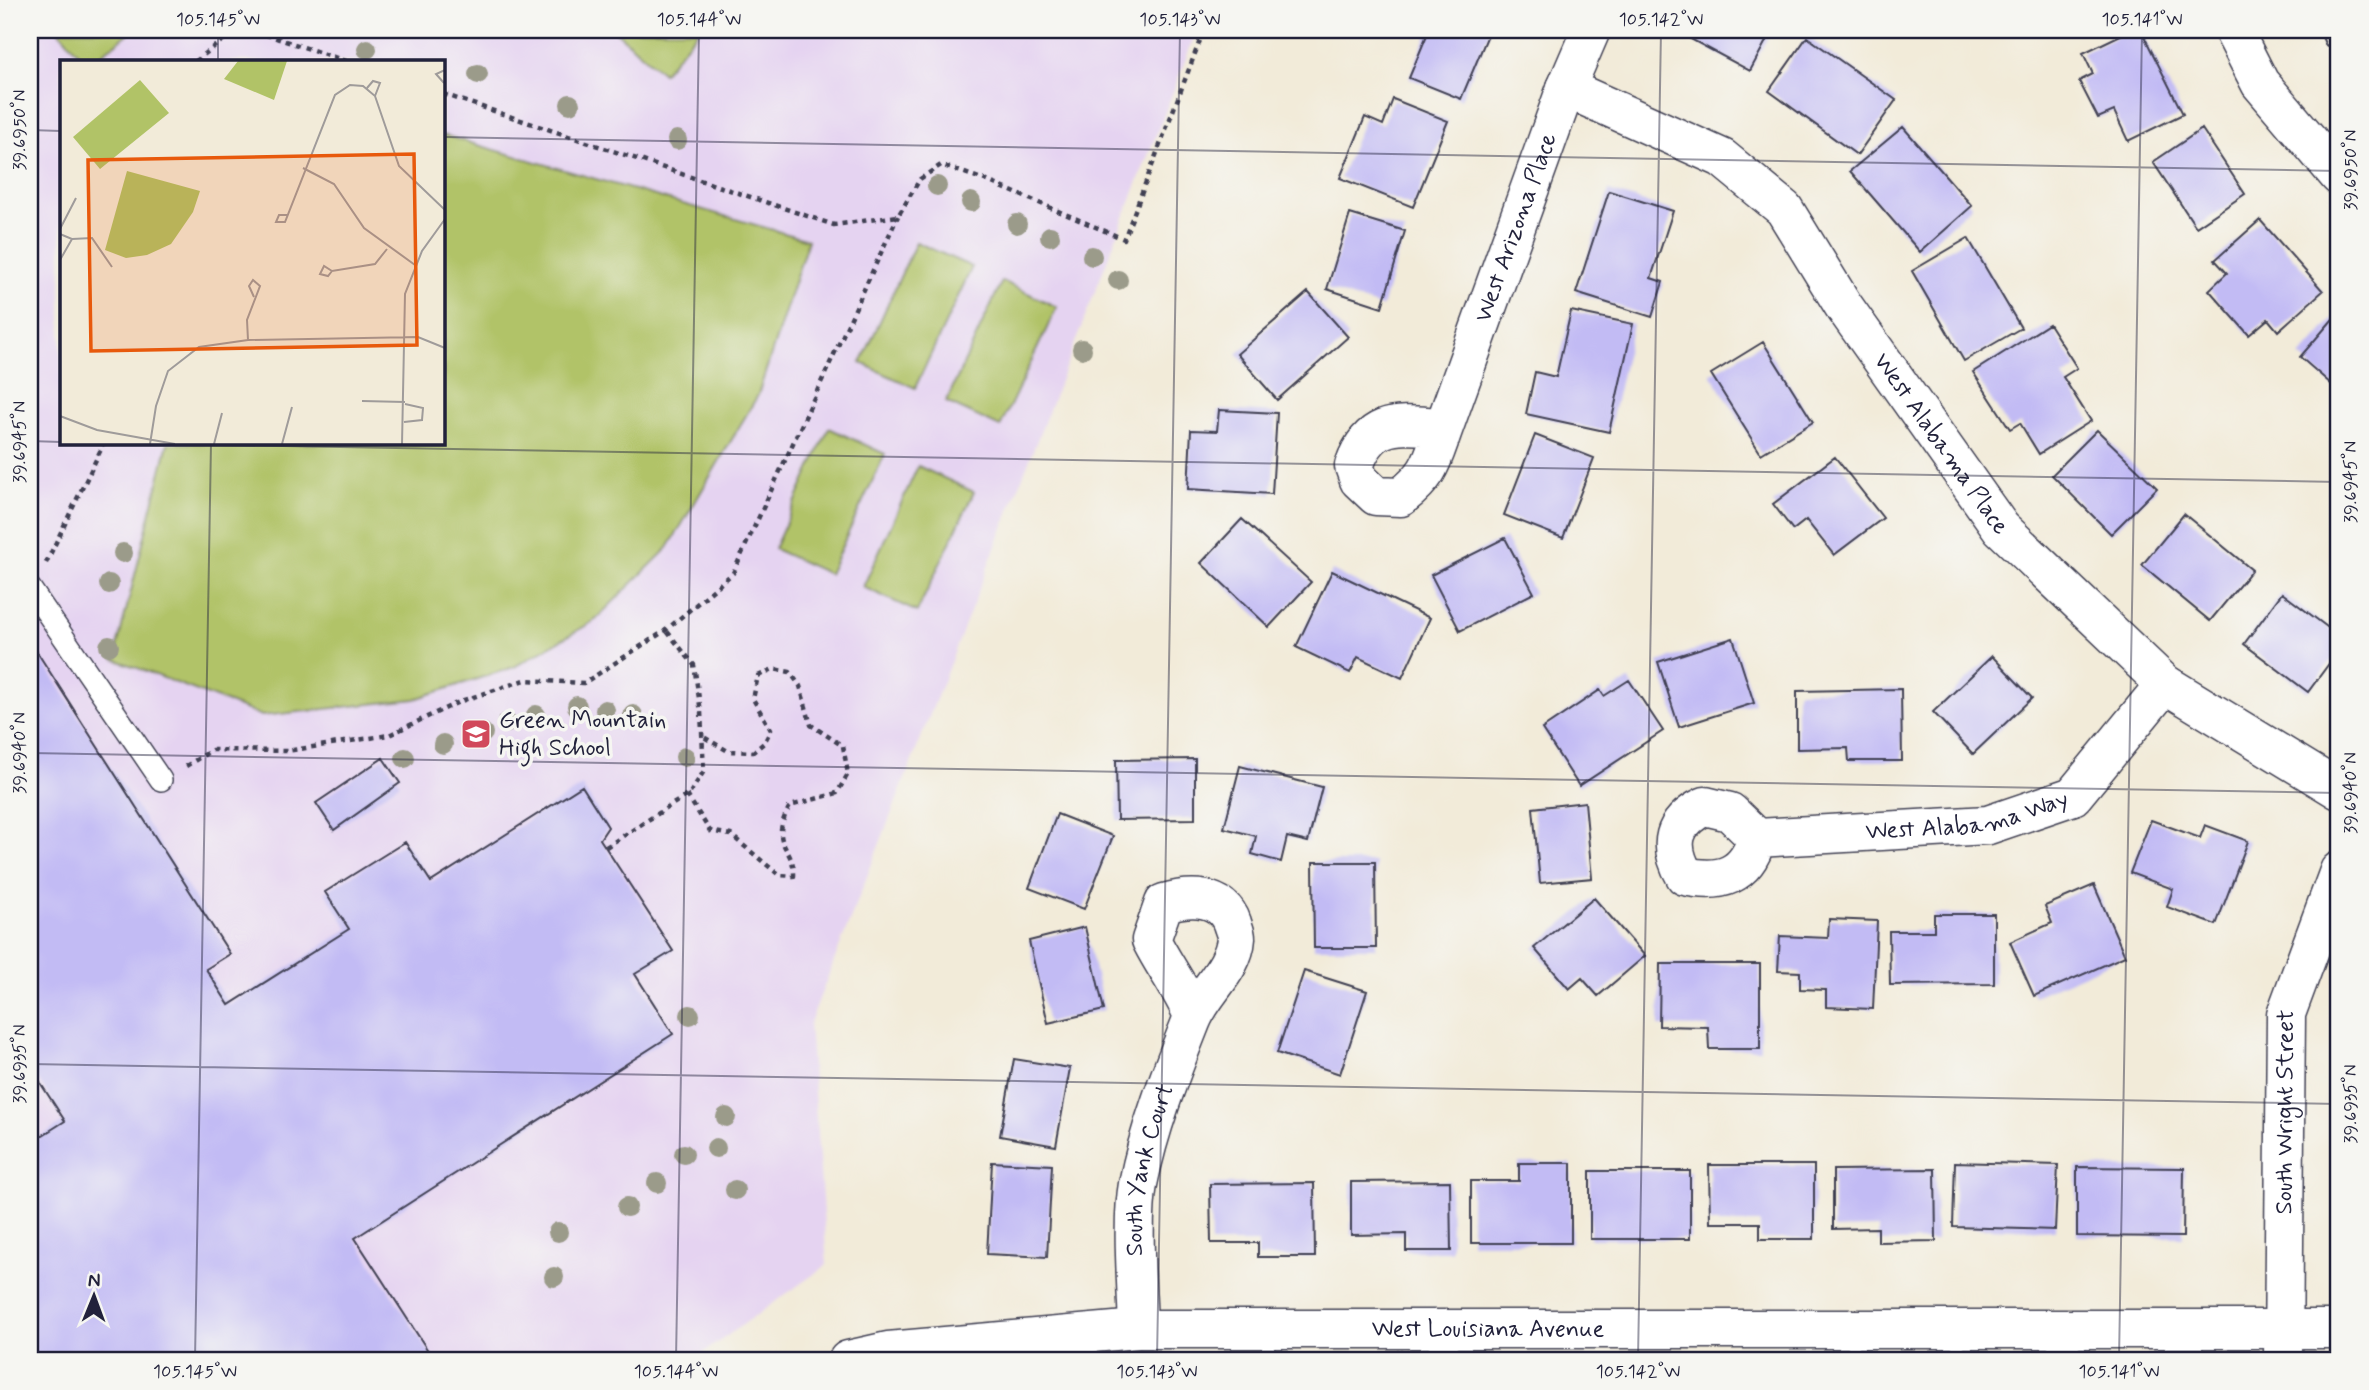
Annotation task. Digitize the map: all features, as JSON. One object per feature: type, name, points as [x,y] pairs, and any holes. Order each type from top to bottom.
[{"type":"street","name":"West Arizona Place","points":[[1444,427],[1566,88],[1591,30]]},
{"type":"street","points":[[2233,30],[2260,83],[2339,176]]},
{"type":"street","name":"West Alabama Place","points":[[1566,88],[1722,158],[1784,209],[1843,305],[2001,527],[2165,684],[2339,790]]},
{"type":"street","name":"West Alabama Way","points":[[1758,838],[1989,825],[2073,796],[2165,684]]},
{"type":"street","name":"South Wright Street","points":[[2283,1344],[2286,1014],[2339,871]]},
{"type":"street","name":"South Yank Court","points":[[1138,1328],[1137,1186],[1157,1109],[1193,1016]]},
{"type":"street","name":"West Louisiana Avenue","points":[[848,1360],[888,1351],[1138,1328],[2283,1344],[2339,1329]]},
{"type":"lane","points":[[30,588],[161,780]]},
{"type":"path","points":[[161,780],[212,750],[288,751],[389,735],[460,701],[525,680],[584,683],[666,630],[733,573],[898,216],[920,179],[941,165],[985,180],[1124,239],[1204,30]]},
{"type":"path","points":[[196,60],[233,32],[261,33],[343,60]]},
{"type":"path","points":[[444,94],[834,225],[898,216]]},
{"type":"path","points":[[42,568],[104,444]]},
{"type":"path","points":[[606,847],[687,795],[704,771],[694,665],[666,630]]},
{"type":"path","points":[[687,795],[710,831],[731,835],[779,875],[794,876],[794,866],[784,850],[780,824],[790,806],[837,793],[848,774],[844,746],[811,725],[800,687],[790,672],[773,669],[758,676],[753,699],[771,730],[764,743],[753,752],[729,751],[702,736]]},
{"type":"shaded area","name":"Green Mountain High School","points":[[30,30],[1197,30],[809,1025],[827,1265],[693,1360],[30,1360]]},
{"type":"green space","points":[[58,30],[133,30],[94,60],[84,60]]},
{"type":"green space","points":[[614,30],[699,30],[663,73]]},
{"type":"green space","points":[[444,135],[808,240],[758,395],[668,548],[594,621],[514,667],[415,699],[262,716],[114,659],[168,444],[444,444]]},
{"type":"green space","points":[[916,242],[972,267],[915,388],[861,363]]},
{"type":"green space","points":[[1002,281],[1057,307],[1000,427],[946,402]]},
{"type":"green space","points":[[829,428],[885,454],[829,574],[774,549]]},
{"type":"green space","points":[[918,466],[974,492],[917,612],[863,587]]},
{"type":"building","points":[[1429,30],[1490,30],[1461,99],[1409,78]]},
{"type":"building","points":[[1674,30],[1772,30],[1750,71]]},
{"type":"building","points":[[2131,30],[2141,30],[2183,114],[2128,141],[2114,111],[2098,118],[2079,81],[2093,74],[2083,53]]},
{"type":"building","points":[[2319,30],[2339,30],[2339,41],[2326,46]]},
{"type":"building","points":[[1807,37],[1896,100],[1857,155],[1769,91]]},
{"type":"building","points":[[1393,99],[1448,121],[1413,207],[1340,178],[1365,117],[1383,125]]},
{"type":"building","points":[[1903,127],[1972,206],[1920,252],[1850,171]]},
{"type":"building","points":[[2202,129],[2245,194],[2196,227],[2153,162]]},
{"type":"building","points":[[1609,191],[1673,211],[1651,278],[1663,282],[1652,317],[1576,293]]},
{"type":"building","points":[[1350,214],[1405,231],[1382,307],[1327,289]]},
{"type":"building","points":[[2260,220],[2323,291],[2278,331],[2268,319],[2249,335],[2209,290],[2227,273],[2215,260]]},
{"type":"building","points":[[1968,238],[2021,328],[1964,361],[1912,271]]},
{"type":"building","points":[[1308,292],[1348,337],[1277,400],[1237,354]]},
{"type":"building","points":[[1571,311],[1633,324],[1609,432],[1526,414],[1535,372],[1556,377]]},
{"type":"building","points":[[2339,312],[2339,391],[2300,357]]},
{"type":"building","points":[[2049,324],[2077,368],[2063,377],[2091,421],[2039,454],[2020,423],[2010,429],[1973,372]]},
{"type":"building","points":[[1763,342],[1813,422],[1761,454],[1711,374]]},
{"type":"building","points":[[1219,410],[1277,413],[1272,494],[1188,489],[1191,430],[1217,431]]},
{"type":"building","points":[[2097,430],[2157,488],[2111,534],[2052,475]]},
{"type":"building","points":[[1535,435],[1594,458],[1563,538],[1504,515]]},
{"type":"building","points":[[1835,457],[1883,518],[1834,555],[1806,520],[1793,530],[1773,504]]},
{"type":"building","points":[[2184,514],[2252,570],[2210,621],[2142,565]]},
{"type":"building","points":[[1242,519],[1311,582],[1269,627],[1201,563]]},
{"type":"building","points":[[1505,538],[1534,593],[1460,631],[1431,575]]},
{"type":"building","points":[[1332,571],[1430,618],[1402,678],[1358,657],[1350,673],[1296,647]]},
{"type":"building","points":[[2282,593],[2339,636],[2339,650],[2308,692],[2244,644]]},
{"type":"building","points":[[1733,638],[1754,703],[1679,727],[1658,662]]},
{"type":"building","name":"Green Mountain High School","points":[[30,641],[230,954],[206,969],[229,1005],[349,929],[325,892],[405,842],[431,882],[582,786],[608,827],[600,839],[673,951],[635,974],[673,1034],[355,1238],[434,1360],[30,1360],[30,1139],[32,1142],[65,1121],[30,1067]]},
{"type":"building","points":[[1992,656],[2032,698],[1973,754],[1933,712]]},
{"type":"building","points":[[1629,680],[1663,731],[1579,786],[1542,729],[1600,690],[1604,696]]},
{"type":"building","points":[[1901,689],[1902,761],[1849,761],[1848,748],[1797,749],[1797,691]]},
{"type":"building","points":[[383,758],[400,783],[334,830],[316,803]]},
{"type":"building","points":[[1195,759],[1195,819],[1117,820],[1116,760]]},
{"type":"building","points":[[1240,766],[1322,787],[1308,842],[1287,837],[1281,862],[1252,854],[1256,836],[1224,828]]},
{"type":"building","points":[[1585,802],[1592,878],[1540,883],[1533,808]]},
{"type":"building","points":[[1057,814],[1113,836],[1084,909],[1029,888]]},
{"type":"building","points":[[2151,820],[2200,838],[2205,825],[2248,841],[2216,925],[2167,907],[2173,889],[2130,873]]},
{"type":"building","points":[[1313,862],[1375,862],[1376,948],[1314,948]]},
{"type":"building","points":[[2094,885],[2125,956],[2034,996],[2010,942],[2052,923],[2045,906]]},
{"type":"building","points":[[1594,898],[1645,956],[1598,996],[1582,978],[1569,989],[1534,948]]},
{"type":"building","points":[[1934,914],[1994,914],[1994,984],[1890,985],[1889,931],[1934,931]]},
{"type":"building","points":[[1829,919],[1877,921],[1873,1009],[1826,1007],[1826,990],[1800,989],[1800,972],[1778,971],[1780,936],[1828,938]]},
{"type":"building","points":[[1085,927],[1104,1010],[1048,1023],[1029,941]]},
{"type":"building","points":[[1660,964],[1760,964],[1760,1049],[1709,1049],[1708,1027],[1659,1026]]},
{"type":"building","points":[[1304,971],[1367,991],[1340,1074],[1277,1053]]},
{"type":"building","points":[[1014,1059],[1070,1068],[1056,1146],[1000,1136]]},
{"type":"building","points":[[992,1162],[1052,1165],[1047,1257],[987,1254]]},
{"type":"building","points":[[1955,1162],[2058,1165],[2055,1230],[1953,1227]]},
{"type":"building","points":[[1519,1163],[1571,1163],[1571,1243],[1471,1243],[1471,1181],[1519,1181]]},
{"type":"building","points":[[1709,1165],[1814,1165],[1814,1239],[1760,1239],[1760,1223],[1710,1223]]},
{"type":"building","points":[[2077,1167],[2184,1168],[2183,1237],[2077,1236]]},
{"type":"building","points":[[1935,1169],[1936,1241],[1878,1242],[1878,1228],[1833,1229],[1833,1170]]},
{"type":"building","points":[[1590,1171],[1690,1171],[1690,1239],[1590,1239]]},
{"type":"building","points":[[1450,1181],[1451,1251],[1406,1251],[1406,1234],[1351,1235],[1351,1182]]},
{"type":"building","points":[[1314,1183],[1315,1257],[1258,1257],[1258,1243],[1211,1243],[1210,1184]]},
{"type":"place","name":"Green Mountain High School","points":[[476,734]]}]
